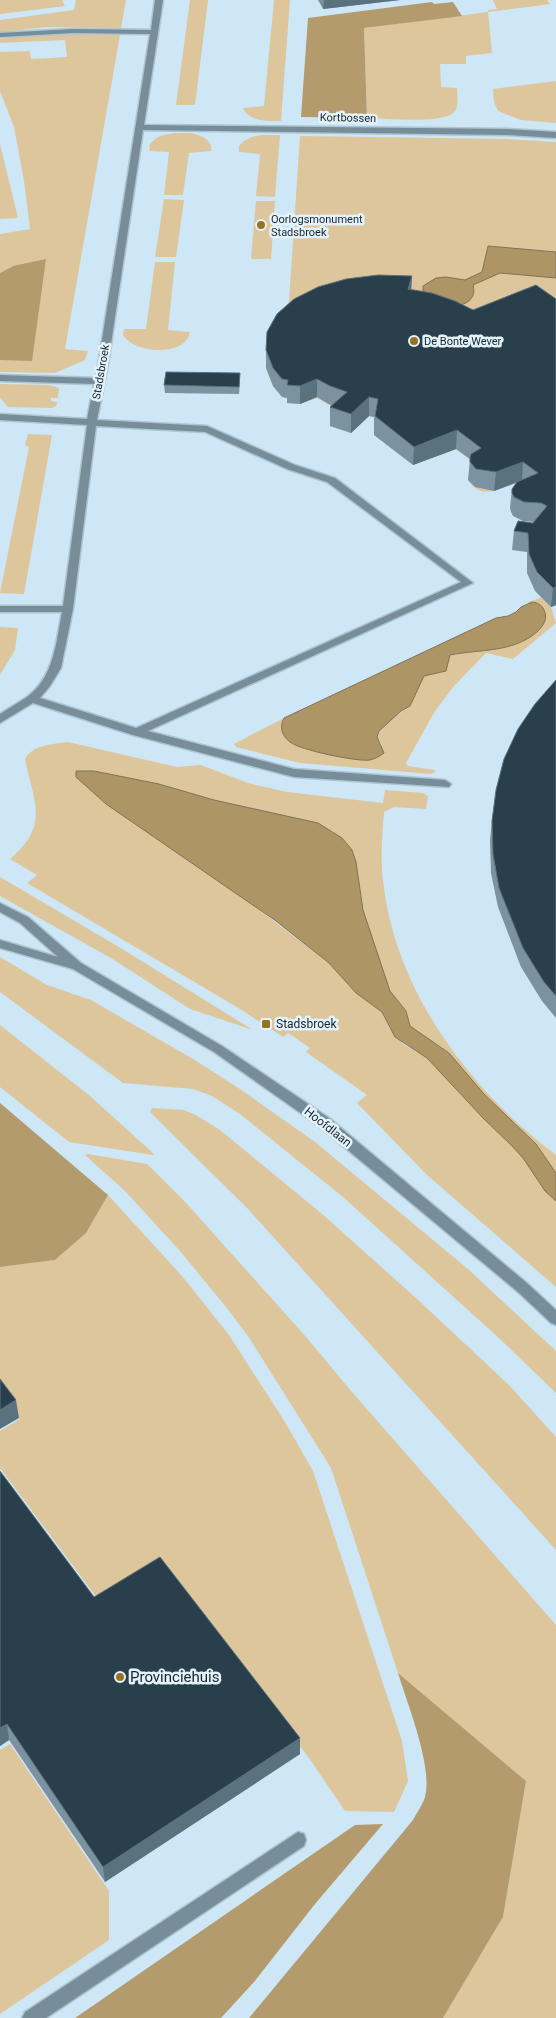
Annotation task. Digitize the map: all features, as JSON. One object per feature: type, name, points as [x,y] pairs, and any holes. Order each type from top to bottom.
[{"type":"street","name":"Stadsbroek","points":[[0,719],[32,699],[46,684],[56,668],[68,610],[92,421],[100,381],[158,0]]},
{"type":"street","points":[[0,34],[73,31],[153,32]]},
{"type":"street","name":"Kortbossen","points":[[139,127],[507,132],[556,135]]},
{"type":"street","points":[[0,378],[100,381]]},
{"type":"street","points":[[0,418],[92,421],[207,429],[291,468],[330,480],[468,583],[137,732]]},
{"type":"street","points":[[0,609],[68,610]]},
{"type":"street","points":[[32,699],[137,732],[294,773],[445,784]]},
{"type":"street","name":"Hoofdlaan","points":[[0,907],[24,920],[77,966],[218,1049],[324,1122],[523,1288],[556,1319]]},
{"type":"street","name":"Hoofdlaan","points":[[0,944],[77,966]]},
{"type":"street","points":[[31,2018],[298,1840]]},
{"type":"shaded area","points":[[0,0],[62,0],[65,6],[0,14]]},
{"type":"shaded area","points":[[76,0],[126,0],[121,28],[48,27],[0,32],[0,20],[74,10]]},
{"type":"shaded area","points":[[190,0],[208,0],[195,105],[176,105]]},
{"type":"shaded area","points":[[274,0],[290,0],[281,121],[265,121],[250,116],[243,108],[264,106]]},
{"type":"shaded area","points":[[493,0],[547,0],[550,4],[488,12],[488,10],[497,9]]},
{"type":"shaded area","points":[[432,2],[434,4],[453,2],[462,16],[364,28],[367,118],[301,117],[308,18]]},
{"type":"shaded area","points":[[488,12],[492,53],[466,56],[466,64],[440,64],[441,87],[457,88],[455,111],[439,118],[427,119],[367,118],[364,28]]},
{"type":"shaded area","points":[[46,34],[120,35],[65,349],[88,351],[85,360],[55,373],[0,372],[0,360],[32,360],[13,266],[0,273],[0,234],[30,229],[24,181],[14,127],[0,91],[0,52],[30,51],[31,59],[67,57],[65,40],[0,43],[0,39]]},
{"type":"shaded area","points":[[556,81],[556,123],[521,120],[498,111],[494,102],[493,89]]},
{"type":"shaded area","points":[[173,133],[190,133],[202,136],[208,141],[211,151],[189,153],[183,195],[164,195],[169,152],[150,151],[149,146],[152,141],[162,136]]},
{"type":"shaded area","points":[[263,135],[280,135],[275,197],[256,196],[260,154],[239,152],[239,146],[244,141]]},
{"type":"shaded area","name":"De Bonte Wever","points":[[300,136],[508,139],[556,142],[556,483],[524,481],[488,492],[481,491],[468,480],[468,476],[479,467],[456,449],[413,465],[374,435],[377,417],[369,416],[351,433],[330,426],[346,410],[329,405],[317,398],[300,404],[287,403],[288,398],[282,397],[273,386],[266,368],[267,350],[288,316]]},
{"type":"shaded area","points":[[0,144],[18,218],[0,219]]},
{"type":"shaded area","points":[[164,199],[184,200],[176,257],[155,257]]},
{"type":"shaded area","points":[[256,201],[275,201],[271,259],[251,259]]},
{"type":"shaded area","points":[[488,246],[556,252],[556,278],[500,273],[473,285],[474,293],[470,300],[459,305],[447,303],[423,294],[423,286],[436,278],[446,277],[465,280],[482,272]]},
{"type":"shaded area","points":[[46,259],[32,361],[0,360],[0,273],[13,266]]},
{"type":"shaded area","points":[[155,262],[175,262],[168,330],[190,332],[186,340],[179,346],[170,349],[148,349],[129,341],[123,335],[124,329],[146,329]]},
{"type":"shaded area","points":[[0,384],[49,385],[59,388],[58,398],[51,398],[51,401],[57,402],[56,406],[52,408],[8,407],[0,398]]},
{"type":"shaded area","points":[[28,434],[52,435],[24,594],[0,593],[29,447],[25,445]]},
{"type":"shaded area","points":[[542,597],[551,607],[556,623],[513,659],[486,653],[454,686],[435,711],[406,763],[408,766],[435,770],[431,774],[300,763],[236,747],[234,744],[284,718],[281,723],[292,744],[341,757],[382,745],[377,737],[379,732],[390,720],[408,707],[424,676],[446,671],[449,655],[510,646],[532,635],[543,626],[532,602],[527,603]]},
{"type":"shaded area","points":[[532,602],[538,603],[543,608],[546,616],[538,631],[529,638],[508,647],[450,655],[446,671],[424,676],[410,706],[401,711],[379,731],[377,737],[384,753],[377,757],[363,760],[316,752],[290,742],[283,734],[282,725],[284,718],[496,618],[508,616]]},
{"type":"shaded area","points":[[0,627],[18,628],[15,650],[0,675]]},
{"type":"shaded area","points":[[68,742],[177,767],[201,765],[248,783],[287,792],[383,803],[385,790],[423,793],[428,796],[426,809],[394,807],[384,812],[382,840],[383,878],[392,928],[405,966],[422,1003],[444,1038],[468,1071],[496,1102],[525,1130],[556,1155],[556,1173],[536,1144],[484,1094],[449,1053],[410,1026],[406,1011],[390,991],[382,971],[363,910],[356,862],[318,823],[214,800],[159,784],[94,771],[76,771],[329,963],[356,993],[382,1012],[390,1029],[403,1044],[427,1058],[512,1146],[523,1158],[545,1191],[556,1201],[556,1287],[427,1175],[357,1103],[367,1095],[306,1052],[310,1048],[288,1033],[283,1037],[240,1009],[27,883],[37,875],[10,859],[22,847],[35,825],[35,802],[25,760],[37,748]]},
{"type":"shaded area","points":[[76,771],[94,771],[159,784],[214,800],[318,823],[342,838],[352,850],[356,862],[363,910],[390,991],[406,1011],[410,1026],[449,1053],[484,1094],[536,1144],[556,1173],[556,1201],[545,1191],[523,1158],[512,1146],[427,1058],[395,1037],[382,1012],[356,993],[329,963],[276,921],[106,804],[76,777]]},
{"type":"shaded area","points":[[0,877],[119,947],[253,1030],[190,1009],[111,958],[0,896]]},
{"type":"shaded area","points":[[0,957],[47,985],[91,1000],[193,1059],[240,1089],[315,1142],[468,1269],[556,1351],[556,1393],[500,1339],[343,1197],[240,1114],[212,1096],[193,1089],[123,1083],[0,992]]},
{"type":"shaded area","points":[[0,1025],[90,1096],[154,1154],[69,1142],[0,1087]]},
{"type":"shaded area","points":[[0,1103],[108,1195],[86,1233],[55,1260],[0,1267]]},
{"type":"shaded area","points":[[152,1108],[184,1110],[220,1130],[321,1213],[509,1385],[556,1437],[556,1550],[248,1209],[150,1112]]},
{"type":"shaded area","points":[[85,1155],[147,1164],[187,1204],[307,1338],[556,1625],[556,2018],[443,2018],[503,1917],[526,1781],[398,1673],[331,1468],[248,1336],[226,1307],[180,1251],[125,1191]]},
{"type":"shaded area","points":[[108,1195],[182,1276],[229,1335],[285,1422],[313,1471],[402,1741],[408,1781],[394,1812],[345,1811],[309,1758],[158,1560],[97,1598],[0,1468],[0,1431],[20,1419],[0,1392],[0,1267],[55,1260],[86,1233]]},
{"type":"shaded area","points":[[398,1673],[526,1781],[503,1917],[443,2018],[249,2018],[413,1820],[424,1800],[426,1772],[423,1755]]},
{"type":"shaded area","points":[[10,1744],[109,1891],[109,1940],[0,2014],[0,1750]]},
{"type":"shaded area","points":[[383,1824],[315,1904],[254,1982],[221,2018],[75,2018],[355,1825]]},
{"type":"building","name":"De Bonte Wever","points":[[378,275],[412,276],[408,289],[432,293],[473,310],[536,285],[556,299],[556,587],[553,588],[537,572],[529,554],[528,533],[514,531],[518,521],[533,523],[547,506],[541,503],[524,502],[514,497],[512,493],[512,489],[517,482],[538,473],[523,462],[496,472],[476,469],[470,462],[470,458],[471,454],[481,448],[457,430],[414,447],[375,416],[378,399],[369,397],[351,414],[330,407],[347,392],[317,379],[300,386],[287,385],[288,380],[282,379],[273,368],[266,350],[267,332],[277,314],[294,299],[318,287],[346,279]]},
{"type":"building","points":[[166,372],[240,373],[239,387],[164,385]]},
{"type":"building","points":[[556,680],[556,996],[544,982],[523,948],[499,888],[493,854],[492,821],[496,790],[504,759],[518,729],[535,704]]},
{"type":"building","points":[[0,1379],[16,1400],[0,1410]]},
{"type":"building","name":"Provinciehuis","points":[[0,1471],[94,1597],[160,1557],[300,1738],[103,1867],[7,1724],[0,1728]]},
{"type":"place","name":"Oorlogsmonument Stadsbroek","points":[[261,225]]},
{"type":"place","name":"De Bonte Wever","points":[[414,341]]},
{"type":"place","name":"Stadsbroek","points":[[266,1024]]},
{"type":"place","name":"Provinciehuis","points":[[120,1677]]}]
